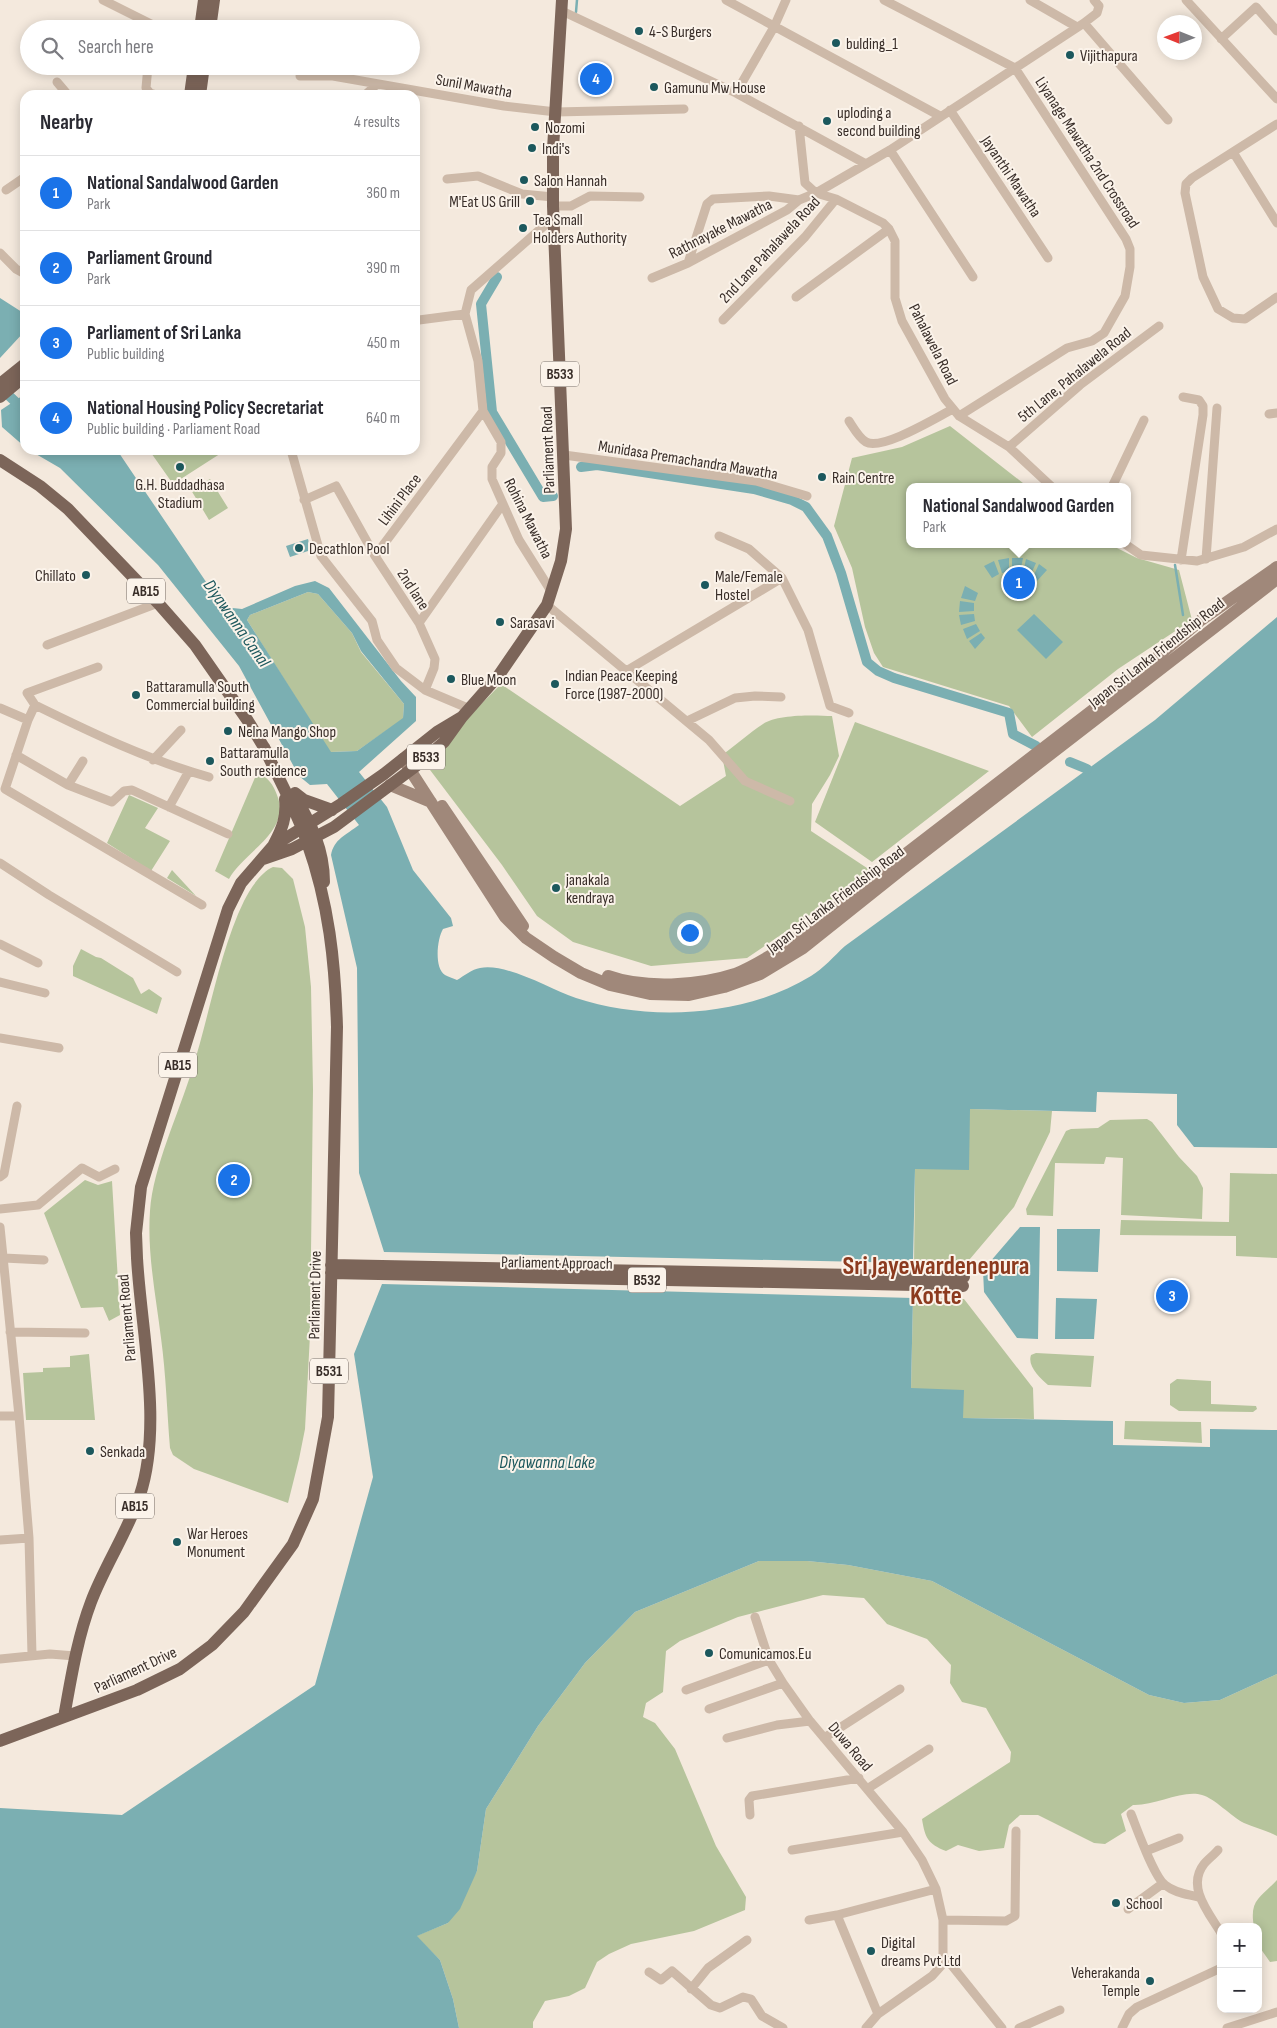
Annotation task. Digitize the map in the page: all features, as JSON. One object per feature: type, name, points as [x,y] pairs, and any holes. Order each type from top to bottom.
[{"type":"main road","points":[[201,20],[204,0]]},
{"type":"main road","points":[[211,20],[214,0]]},
{"type":"main road","name":"Parliament Road","points":[[64,1717],[76,1656],[91,1602],[140,1495],[148,1450],[150,1418],[136,1233],[141,1187],[221,928],[236,892],[246,877],[273,846],[336,807],[413,768],[444,742],[499,675],[546,605],[561,561],[566,529],[553,207],[562,5]]},
{"type":"main road","points":[[191,90],[193,75]]},
{"type":"main road","points":[[201,90],[203,75]]},
{"type":"main road","points":[[0,384],[18,377]]},
{"type":"main road","points":[[0,397],[18,377]]},
{"type":"main road","name":"AB15","points":[[0,460],[40,486],[68,509],[194,645],[248,721],[264,747],[288,790],[312,840]]},
{"type":"main road","name":"Japan Sri Lanka Friendship Road","points":[[413,768],[527,931],[555,951],[581,965],[614,978],[674,985],[713,979],[752,966],[786,946],[1111,696],[1201,620],[1277,566]]},
{"type":"main road","name":"Japan Sri Lanka Friendship Road","points":[[406,756],[447,830],[505,917],[526,938],[554,958],[581,973],[610,985],[650,994],[689,995],[724,987],[760,974],[803,948],[902,869],[1277,579]]},
{"type":"main road","name":"Parliament Road","points":[[263,859],[312,840],[347,818],[386,783],[406,756],[466,713]]},
{"type":"main road","points":[[386,783],[431,802]]},
{"type":"main road","points":[[273,846],[283,826],[288,790],[304,800],[336,807]]},
{"type":"main road","name":"B531","points":[[324,865],[324,844],[334,827]]},
{"type":"main road","name":"Parliament Drive","points":[[312,840],[324,865],[324,897]]},
{"type":"main road","name":"Parliament Drive","points":[[64,1717],[137,1690],[180,1668],[212,1645],[244,1612],[293,1544],[312,1499],[328,1417],[337,1027],[335,970],[324,897],[312,840]]},
{"type":"main road","name":"Parliament Approach","points":[[331,1269],[963,1282]]},
{"type":"main road","points":[[0,1741],[64,1717]]},
{"type":"street","points":[[103,0],[143,20]]},
{"type":"street","points":[[726,0],[940,116]]},
{"type":"street","points":[[736,93],[774,26],[786,0]]},
{"type":"street","points":[[884,0],[1016,68]]},
{"type":"street","points":[[1030,0],[1081,25],[1168,120]]},
{"type":"street","points":[[816,193],[890,150],[1081,25],[1097,13],[1099,6],[1094,0]]},
{"type":"street","points":[[1186,0],[1277,99]]},
{"type":"street","points":[[562,5],[736,93],[866,164]]},
{"type":"street","points":[[1221,39],[1256,7],[1277,31]]},
{"type":"street","name":"Liyanage Mawatha 2nd Crossroad","points":[[848,421],[864,441],[869,443],[881,442],[897,438],[956,412],[1067,348],[1092,341],[1104,333],[1125,296],[1130,268],[1130,249],[1126,239],[1016,68]]},
{"type":"street","points":[[147,75],[146,88],[148,90]]},
{"type":"street","name":"Sunil Mawatha","points":[[300,76],[333,76],[376,85],[388,85],[416,90]]},
{"type":"street","points":[[57,82],[64,90]]},
{"type":"street","points":[[370,90],[376,85]]},
{"type":"street","points":[[388,85],[388,90]]},
{"type":"street","name":"Sunil Mawatha","points":[[420,91],[504,106],[556,112],[684,109]]},
{"type":"street","name":"Jayanthi Mawatha","points":[[950,110],[1048,258]]},
{"type":"street","points":[[1277,124],[1192,178],[1186,184],[1184,192],[1203,277],[1218,309],[1233,318],[1245,319],[1277,297]]},
{"type":"street","points":[[796,297],[889,229],[883,223],[836,199],[816,193],[805,183],[798,126]]},
{"type":"street","points":[[890,150],[972,277]]},
{"type":"street","points":[[1233,152],[1277,223]]},
{"type":"street","points":[[447,179],[478,176],[553,207],[571,206],[590,196],[640,197]]},
{"type":"street","points":[[6,190],[20,180]]},
{"type":"street","name":"Rathnayake Mawatha","points":[[652,278],[688,263],[787,210],[799,200],[816,193]]},
{"type":"street","points":[[688,263],[707,204],[713,199],[769,196],[799,200]]},
{"type":"street","name":"2nd Lane Pahalawela Road","points":[[723,320],[806,237],[836,199]]},
{"type":"street","name":"Rohina Mawatha","points":[[551,591],[519,540],[492,479],[492,467],[501,453],[501,442],[483,411],[478,361],[466,314],[471,290],[553,207]]},
{"type":"street","name":"Pahalawela Road","points":[[889,229],[895,241],[896,298],[902,321],[945,399],[956,412],[1008,447],[1048,483]]},
{"type":"street","points":[[0,254],[20,271]]},
{"type":"street","points":[[420,320],[466,314]]},
{"type":"street","name":"5th Lane, Pahalawela Road","points":[[1008,447],[1080,384],[1159,326]]},
{"type":"street","points":[[1181,560],[1203,415],[1203,406],[1199,400],[1183,397]]},
{"type":"street","points":[[1206,558],[1217,408]]},
{"type":"street","name":"Lihini Place","points":[[375,556],[483,411]]},
{"type":"street","points":[[1114,483],[1144,420]]},
{"type":"street","points":[[292,455],[321,556],[372,621],[377,640],[396,668],[425,690],[466,713]]},
{"type":"street","name":"Munidasa Premachandra Mawatha","points":[[564,455],[756,481],[807,496]]},
{"type":"street","name":"2nd lane","points":[[304,500],[336,486],[375,556],[419,623],[435,659],[434,668],[425,690]]},
{"type":"street","points":[[419,623],[502,505]]},
{"type":"street","points":[[1130,548],[1141,556],[1197,562],[1244,547],[1277,529]]},
{"type":"street","points":[[720,536],[750,549],[782,578],[808,630],[830,706],[849,713]]},
{"type":"street","points":[[626,671],[782,578]]},
{"type":"street","points":[[47,645],[158,604]]},
{"type":"street","points":[[546,605],[709,740],[744,781],[790,801]]},
{"type":"street","points":[[98,667],[27,693],[35,705],[112,743],[153,760],[209,777]]},
{"type":"street","points":[[687,721],[735,698],[755,696],[781,697]]},
{"type":"street","points":[[35,705],[28,720],[5,789],[202,905]]},
{"type":"street","points":[[0,708],[28,720]]},
{"type":"street","points":[[153,760],[181,730]]},
{"type":"street","points":[[16,755],[68,785],[112,802],[124,790],[132,790],[228,834]]},
{"type":"street","points":[[68,785],[82,761]]},
{"type":"street","points":[[169,807],[189,772]]},
{"type":"street","points":[[0,863],[49,895],[177,972]]},
{"type":"street","points":[[0,944],[38,963]]},
{"type":"street","points":[[0,982],[45,993]]},
{"type":"street","points":[[0,1038],[59,1048]]},
{"type":"street","points":[[0,1177],[4,1174],[17,1106]]},
{"type":"street","points":[[0,1209],[38,1204],[82,1168],[98,1177],[115,1169]]},
{"type":"street","points":[[0,1227],[4,1258],[4,1297],[20,1416],[29,1538],[32,1655]]},
{"type":"street","points":[[4,1258],[44,1260]]},
{"type":"street","points":[[10,1332],[85,1332]]},
{"type":"street","points":[[0,1416],[20,1416]]},
{"type":"street","points":[[0,1540],[29,1538]]},
{"type":"street","name":"Duwa Road","points":[[755,1617],[769,1660],[783,1684],[824,1738],[903,1832],[922,1860],[936,1889],[943,1920],[943,1958]]},
{"type":"street","points":[[0,1659],[32,1655],[76,1656]]},
{"type":"street","points":[[686,1690],[769,1660]]},
{"type":"street","points":[[709,1709],[783,1684]]},
{"type":"street","points":[[824,1738],[900,1689]]},
{"type":"street","points":[[727,1738],[777,1725],[810,1720]]},
{"type":"street","points":[[867,1789],[929,1749]]},
{"type":"street","points":[[750,1815],[748,1800],[752,1796],[859,1778]]},
{"type":"street","points":[[1132,1814],[1146,1851],[1162,1884],[1174,1891],[1198,1897]]},
{"type":"street","points":[[943,1920],[1006,1921],[1015,1916],[1016,1831]]},
{"type":"street","points":[[792,1850],[903,1832]]},
{"type":"street","points":[[1146,1851],[1179,1838]]},
{"type":"street","points":[[1217,1927],[1198,1897],[1199,1875],[1203,1865],[1218,1850]]},
{"type":"street","points":[[1128,1909],[1162,1884]]},
{"type":"street","points":[[809,1920],[837,1915],[936,1889]]},
{"type":"street","points":[[837,1915],[878,2014]]},
{"type":"street","points":[[691,1989],[708,1968],[747,1940]]},
{"type":"street","points":[[866,2028],[878,2014],[932,1976],[941,1966],[943,1958],[949,1962],[1002,2028]]},
{"type":"street","points":[[1122,2028],[1129,2014],[1137,2007],[1217,1970]]},
{"type":"street","points":[[649,1972],[661,1980],[672,1971],[711,2005],[720,2008],[743,1997],[751,1999],[762,2016],[783,2028]]},
{"type":"street","points":[[1020,2028],[1060,2010]]},
{"type":"street","points":[[1227,2028],[1277,2012]]},
{"type":"green space","points":[[950,426],[1023,483],[906,483],[906,548],[1117,548],[1137,558],[1179,570],[1192,620],[1118,669],[1032,737],[1009,706],[883,667],[874,653],[865,627],[852,568],[834,526],[852,458],[902,447]]},
{"type":"green space","name":"G.H. Buddadhasa Stadium","points":[[153,455],[218,455],[173,484]]},
{"type":"green space","points":[[210,479],[228,508],[209,520],[191,490]]},
{"type":"green space","points":[[308,592],[318,594],[352,633],[361,652],[404,704],[403,719],[357,751],[330,752],[247,620],[250,615]]},
{"type":"green space","points":[[501,684],[680,806],[726,776],[722,755],[763,724],[777,718],[806,715],[832,716],[839,756],[812,804],[811,831],[873,872],[747,958],[651,966],[573,942],[537,916],[502,865],[424,762]]},
{"type":"green space","points":[[855,722],[989,771],[872,862],[815,822]]},
{"type":"green space","points":[[257,773],[272,784],[277,795],[280,808],[278,820],[264,841],[236,869],[229,879],[215,871]]},
{"type":"green space","points":[[129,795],[158,808],[145,828],[170,841],[151,871],[107,843]]},
{"type":"green space","points":[[273,867],[282,868],[293,879],[305,927],[311,987],[313,1089],[310,1335],[305,1429],[288,1503],[194,1469],[173,1455],[170,1448],[164,1366],[152,1275],[149,1227],[152,1194],[156,1176],[187,1087],[228,941],[249,891],[260,877]]},
{"type":"green space","points":[[172,870],[196,896],[167,878]]},
{"type":"green space","points":[[81,949],[101,958],[133,978],[141,994],[149,989],[162,998],[157,1014],[73,976],[73,966]]},
{"type":"green space","points":[[970,1109],[1052,1111],[1050,1132],[1014,1207],[964,1266],[914,1266],[915,1168]]},
{"type":"green space","points":[[1147,1119],[1152,1122],[1179,1157],[1197,1176],[1203,1188],[1202,1219],[1121,1215],[1123,1158],[1106,1157],[1104,1164],[1055,1163],[1053,1216],[1027,1215],[1026,1209],[1066,1131],[1071,1129],[1098,1128],[1110,1120]]},
{"type":"green space","points":[[1230,1173],[1277,1174],[1277,1258],[1236,1256],[1236,1236],[1120,1235],[1121,1220],[1229,1222]]},
{"type":"green space","points":[[85,1180],[98,1185],[112,1181],[120,1315],[109,1321],[103,1307],[81,1308],[44,1213]]},
{"type":"green space","points":[[913,1298],[964,1299],[1033,1388],[1034,1419],[963,1418],[911,1389]]},
{"type":"green space","points":[[1036,1353],[1094,1356],[1091,1387],[1048,1385],[1035,1372],[1031,1363],[1031,1355]]},
{"type":"green space","points":[[89,1354],[95,1420],[26,1420],[23,1373],[43,1372],[43,1368],[70,1367],[70,1356]]},
{"type":"green space","points":[[1177,1379],[1211,1381],[1211,1404],[1256,1406],[1257,1409],[1253,1412],[1179,1411],[1170,1405],[1170,1384]]},
{"type":"green space","points":[[1125,1421],[1201,1422],[1202,1443],[1124,1439]]},
{"type":"green space","points":[[759,1561],[807,1561],[848,1565],[932,1581],[1149,1695],[1184,1703],[1220,1700],[1277,1674],[1277,1836],[1244,1823],[1207,1797],[1187,1794],[1141,1805],[1133,1805],[1121,1814],[1126,1831],[1105,1844],[1094,1843],[1038,1815],[1020,1815],[1009,1825],[1004,1848],[979,1851],[958,1845],[946,1851],[935,1846],[926,1836],[922,1819],[1010,1762],[1011,1752],[986,1708],[962,1702],[950,1683],[951,1665],[927,1639],[887,1624],[864,1598],[823,1595],[738,1617],[680,1641],[666,1651],[663,1692],[646,1703],[643,1717],[655,1723],[675,1749],[716,1846],[746,1897],[745,1910],[694,1931],[631,1944],[609,1954],[597,1962],[585,1988],[569,1996],[545,2001],[533,2022],[533,2028],[459,2028],[453,1999],[440,1960],[416,1936],[448,1923],[477,1871],[486,1809],[538,1726],[585,1663],[635,1612]]},
{"type":"green space","points":[[1277,1880],[1277,1961],[1270,1962],[1262,1951],[1262,1923],[1254,1923],[1253,1911],[1257,1900]]},
{"type":"water","points":[[0,298],[20,311],[20,336],[0,358]]},
{"type":"water","points":[[20,397],[20,443],[2,427],[1,410]]},
{"type":"water","points":[[38,455],[120,455],[223,607],[242,609],[295,586],[315,581],[329,588],[401,681],[416,697],[416,721],[359,772],[387,807],[413,870],[451,918],[453,926],[443,929],[438,946],[439,966],[445,975],[457,980],[471,971],[480,968],[503,969],[565,994],[604,1006],[665,1012],[727,1007],[757,1000],[785,990],[811,976],[845,946],[1155,720],[1277,617],[1277,1148],[1194,1147],[1177,1125],[1177,1094],[1097,1092],[1096,1112],[970,1109],[969,1170],[915,1169],[913,1263],[384,1252],[359,1173],[357,968],[331,855],[338,841],[359,825],[327,784],[310,785],[299,776],[239,666],[158,565],[60,468]],"holes":[[[308,592],[318,594],[352,633],[361,651],[404,704],[403,718],[357,751],[331,752],[247,620],[250,615]]]},
{"type":"water","name":"Decathlon Pool","points":[[308,539],[311,550],[290,557],[286,546]]},
{"type":"water","points":[[1009,558],[1009,572],[1002,573],[998,560]]},
{"type":"water","points":[[1012,558],[1023,558],[1020,573],[1012,572]]},
{"type":"water","points":[[1026,559],[1036,563],[1030,576],[1023,573]]},
{"type":"water","points":[[994,561],[999,574],[992,578],[984,566]]},
{"type":"water","points":[[1039,564],[1047,570],[1037,581],[1033,577]]},
{"type":"water","points":[[965,586],[978,593],[975,601],[961,598]]},
{"type":"water","points":[[960,601],[974,603],[974,611],[959,612]]},
{"type":"water","points":[[974,614],[975,621],[961,625],[959,615]]},
{"type":"water","points":[[1034,614],[1063,642],[1046,659],[1017,630]]},
{"type":"water","points":[[976,624],[980,631],[967,639],[963,629]]},
{"type":"water","points":[[981,633],[985,638],[975,649],[969,641]]},
{"type":"water","points":[[1020,1227],[1040,1227],[1038,1339],[1017,1338],[984,1292],[983,1270]]},
{"type":"water","points":[[1057,1229],[1100,1229],[1098,1272],[1057,1271]]},
{"type":"water","name":"Diyawanna Lake","points":[[382,1284],[913,1298],[911,1388],[964,1390],[963,1418],[1113,1421],[1113,1445],[1210,1447],[1210,1429],[1277,1430],[1277,1674],[1220,1700],[1184,1703],[1149,1695],[932,1581],[848,1565],[807,1561],[759,1561],[635,1612],[585,1663],[538,1726],[486,1809],[477,1871],[460,1909],[448,1923],[417,1936],[440,1960],[453,1999],[459,2028],[0,2028],[0,1808],[122,1815],[315,1685],[373,1477],[354,1354]]},
{"type":"water","points":[[1056,1298],[1097,1299],[1094,1339],[1055,1339]]},
{"type":"waterway","points":[[576,12],[577,0]]},
{"type":"waterway","points":[[497,277],[481,304],[492,412],[543,497],[553,496]]},
{"type":"waterway","name":"Diyawanna Canal","points":[[1,388],[20,406]]},
{"type":"waterway","points":[[581,467],[597,465],[754,489],[792,500],[806,507],[827,536],[841,573],[867,662],[878,671],[894,678],[1009,713],[1013,734],[1036,746]]},
{"type":"waterway","points":[[1175,565],[1183,615]]},
{"type":"waterway","points":[[1070,762],[1087,769]]},
{"type":"place","name":"4-S Burgers","points":[[639,31]]},
{"type":"place","name":"bulding_1","points":[[836,43]]},
{"type":"place","name":"Vijithapura","points":[[1070,55]]},
{"type":"place","name":"National Housing Policy Secretariat","points":[[596,79]]},
{"type":"place","name":"Gamunu Mw House","points":[[654,87]]},
{"type":"place","name":"uploding a second building","points":[[827,121]]},
{"type":"place","name":"Nozomi","points":[[535,127]]},
{"type":"place","name":"Indi's","points":[[532,148]]},
{"type":"place","name":"Salon Hannah","points":[[524,180]]},
{"type":"place","name":"M'Eat US Grill","points":[[530,201]]},
{"type":"place","name":"Tea Small Holders Authority","points":[[523,228]]},
{"type":"place","name":"G.H. Buddadhasa Stadium","points":[[180,467]]},
{"type":"place","name":"Rain Centre","points":[[822,477]]},
{"type":"place","name":"Decathlon Pool","points":[[299,548]]},
{"type":"place","name":"Chillato","points":[[86,575]]},
{"type":"place","name":"National Sandalwood Garden","points":[[1019,583]]},
{"type":"place","name":"Male/Female Hostel","points":[[705,585]]},
{"type":"place","name":"Sarasavi","points":[[500,622]]},
{"type":"place","name":"Blue Moon","points":[[451,679]]},
{"type":"place","name":"Indian Peace Keeping Force (1987-2000)","points":[[555,684]]},
{"type":"place","name":"Battaramulla South Commercial building","points":[[136,695]]},
{"type":"place","name":"Nelna Mango Shop","points":[[228,731]]},
{"type":"place","name":"Battaramulla South residence","points":[[210,761]]},
{"type":"place","name":"janakala kendraya","points":[[556,888]]},
{"type":"place","name":"Parliament Ground","points":[[234,1180]]},
{"type":"place","name":"Parliament of Sri Lanka","points":[[1172,1296]]},
{"type":"place","name":"Senkada","points":[[90,1451]]},
{"type":"place","name":"War Heroes Monument","points":[[177,1542]]},
{"type":"place","name":"Comunicamos.Eu","points":[[709,1653]]},
{"type":"place","name":"School","points":[[1116,1903]]},
{"type":"place","name":"Digital dreams Pvt Ltd","points":[[871,1951]]},
{"type":"place","name":"Veherakanda Temple","points":[[1150,1981]]},
{"type":"district","name":"Sri Jayewardenepura Kotte","points":[[936,1280]]}]
